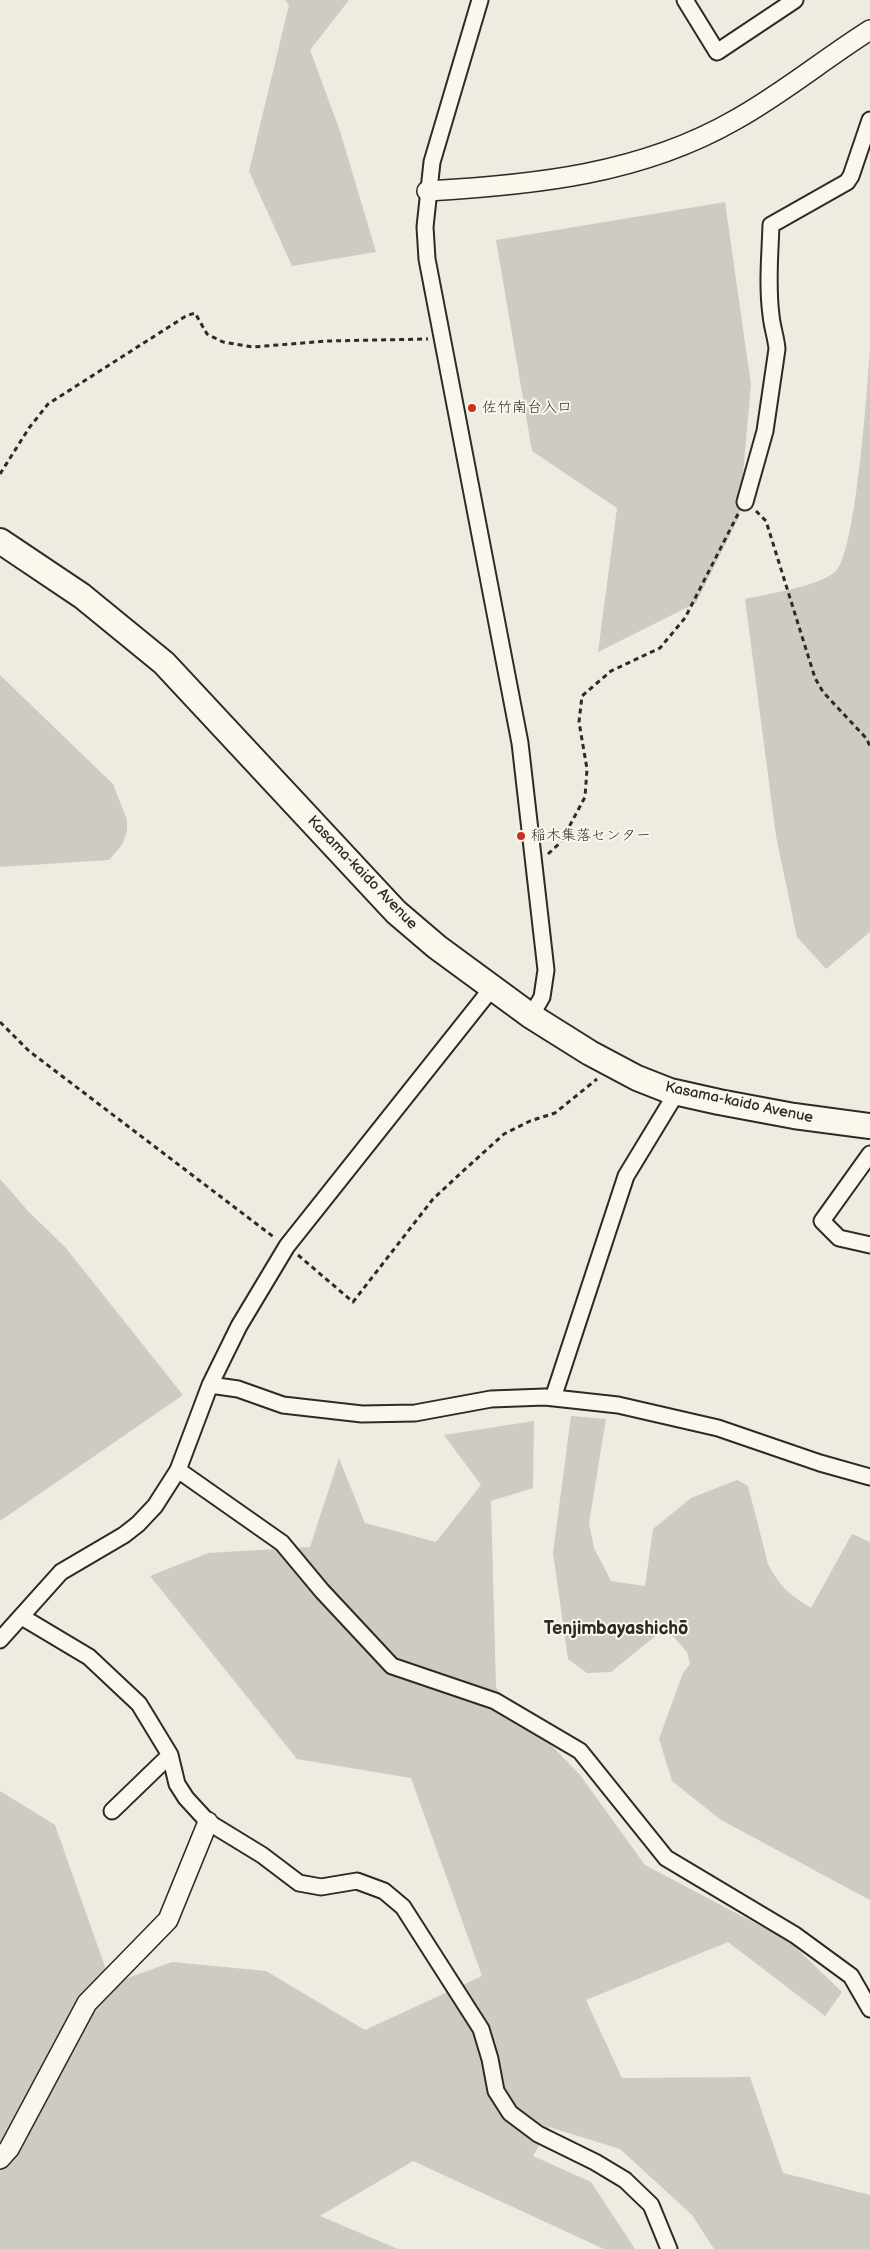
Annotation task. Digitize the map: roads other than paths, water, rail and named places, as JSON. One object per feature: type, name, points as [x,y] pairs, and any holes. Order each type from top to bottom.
[{"type":"main road","name":"Kasama-kaido Avenue","points":[[0,541],[82,596],[164,663],[396,912],[436,947],[531,1016],[612,1066],[637,1078],[677,1092],[794,1116],[870,1126]]},
{"type":"street","points":[[480,0],[432,162],[427,191],[425,226],[427,259],[444,339],[520,743],[546,978],[542,997],[531,1016]]},
{"type":"street","points":[[685,0],[717,52],[795,0]]},
{"type":"street","points":[[427,191],[556,180],[640,162],[670,152],[736,120],[870,30]]},
{"type":"street","points":[[745,502],[765,431],[777,349],[771,316],[769,290],[770,225],[846,182],[851,176],[870,120]]},
{"type":"street","points":[[0,1640],[61,1572],[124,1535],[138,1524],[155,1506],[178,1470],[210,1385],[239,1326],[287,1246],[492,988]]},
{"type":"street","points":[[553,1398],[626,1176],[677,1092]]},
{"type":"street","points":[[870,1154],[822,1221],[840,1238],[870,1245]]},
{"type":"street","points":[[210,1385],[238,1389],[283,1405],[362,1414],[415,1413],[491,1400],[553,1398],[618,1405],[718,1428],[820,1463],[870,1477]]},
{"type":"street","points":[[178,1470],[282,1543],[322,1591],[392,1666],[495,1701],[580,1751],[666,1858],[795,1935],[851,1976],[870,2009]]},
{"type":"street","points":[[22,1617],[89,1657],[139,1704],[170,1755],[177,1784],[186,1798],[208,1822],[299,1882],[321,1887],[358,1881],[384,1891],[403,1907],[481,2029],[490,2059],[496,2091],[510,2113],[538,2134],[595,2162],[625,2180],[650,2206],[669,2249]]},
{"type":"street","points":[[112,1811],[170,1755]]},
{"type":"street","points":[[0,2159],[9,2149],[87,2003],[168,1920],[208,1822]]},
{"type":"place","name":"佐竹南台入口","points":[[472,408]]},
{"type":"place","name":"稲木集落センター","points":[[521,836]]},
{"type":"district","name":"Tenjimbayashichō","points":[[616,1629]]}]
